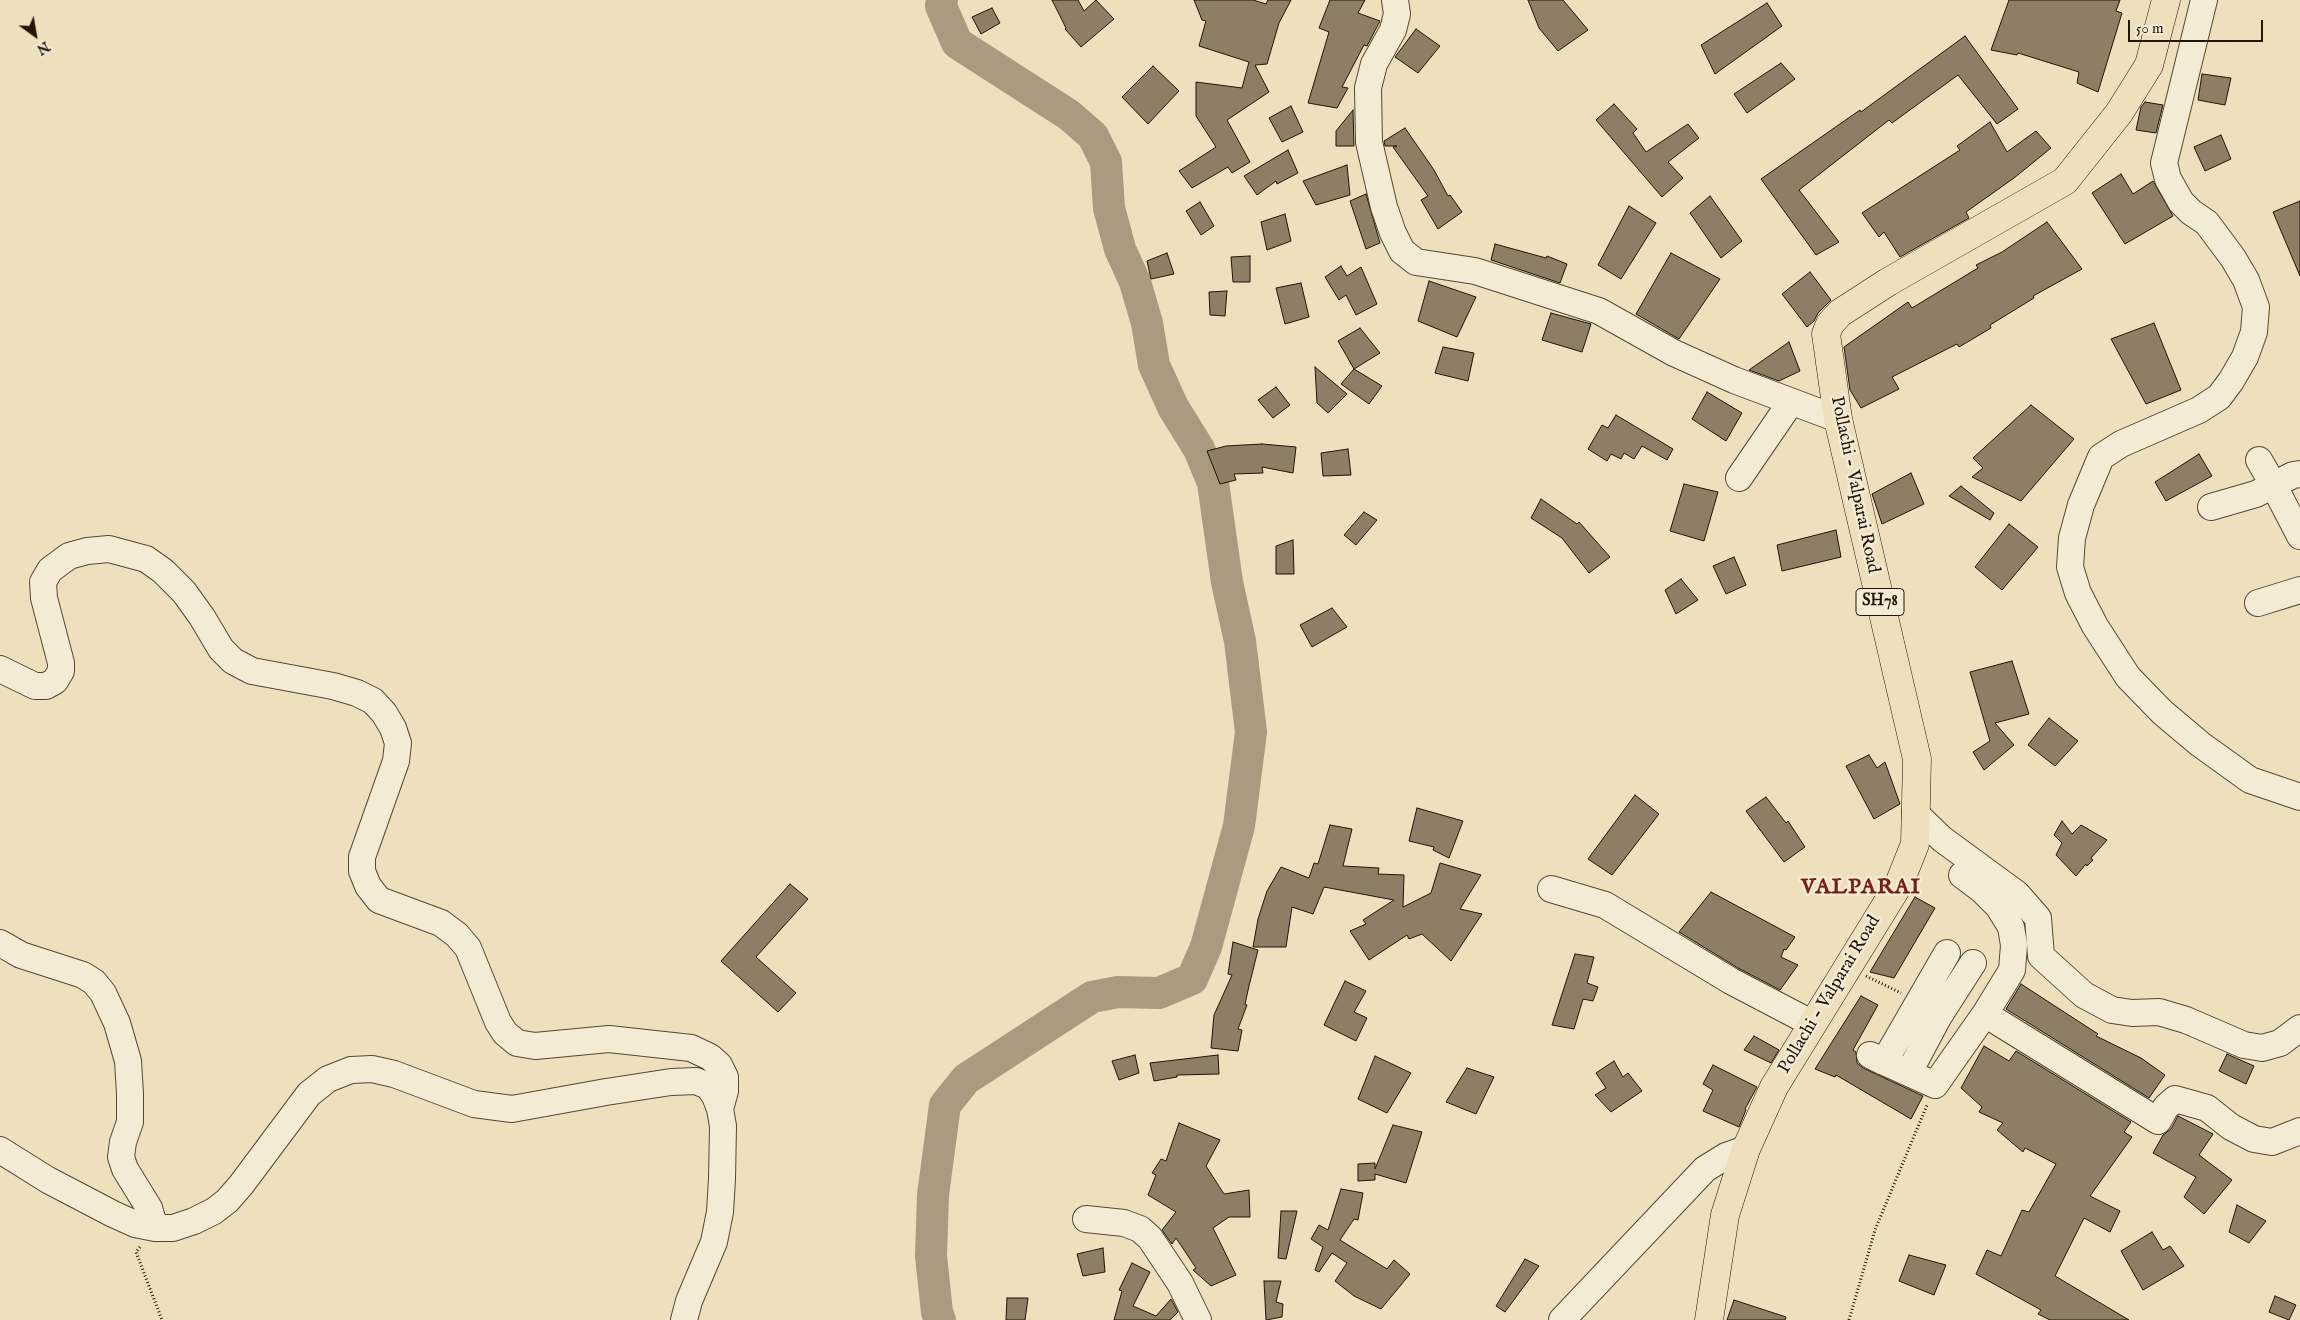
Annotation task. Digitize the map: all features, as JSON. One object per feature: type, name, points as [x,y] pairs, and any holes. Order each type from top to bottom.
[{"type":"main road","name":"Pollachi - Valparai Road","points":[[1709,1320],[1725,1215],[1746,1149],[1774,1086],[1899,884],[1916,844],[1917,759],[1838,418],[1826,334],[1830,324],[1840,313],[1888,282],[2065,181],[2119,112],[2149,65],[2166,0]]},
{"type":"street","points":[[1395,0],[1396,14],[1393,30],[1374,64],[1368,88],[1369,142],[1384,207],[1393,233],[1402,251],[1416,262],[1475,271],[1599,311],[1674,352],[1734,380],[1838,418]]},
{"type":"street","points":[[2204,0],[2164,163],[2168,179],[2181,202],[2191,212],[2207,222],[2234,258],[2246,280],[2256,307],[2254,332],[2244,357],[2231,381],[2219,397],[2177,421],[2121,444],[2102,457],[2081,505],[2072,538],[2070,567],[2078,593],[2095,626],[2128,677],[2162,712],[2200,744],[2250,780],[2300,797]]},
{"type":"street","points":[[1740,478],[1791,402]]},
{"type":"street","points":[[2258,460],[2300,536]]},
{"type":"street","points":[[2211,507],[2256,494],[2300,474]]},
{"type":"street","points":[[0,669],[36,686],[46,686],[56,681],[61,671],[61,663],[44,598],[43,582],[50,570],[69,556],[87,551],[109,549],[146,559],[163,571],[184,592],[221,649],[233,661],[252,671],[333,686],[357,693],[373,701],[384,713],[393,728],[398,743],[396,762],[362,857],[362,871],[368,886],[379,900],[441,923],[456,934],[468,948],[505,1033],[517,1044],[535,1046],[609,1039],[691,1048],[710,1057],[719,1065],[725,1084],[720,1109]]},
{"type":"street","points":[[2258,603],[2300,590]]},
{"type":"street","points":[[1915,813],[1942,839],[2018,894],[2038,918],[2041,956],[2084,995],[2112,1010],[2132,1013],[2159,1012],[2186,1020],[2244,1045],[2262,1048],[2280,1043],[2300,1028]]},
{"type":"street","points":[[1916,844],[1932,853],[1982,890],[1998,906],[2011,927],[2014,945],[2012,970],[1985,1014],[1934,1085],[1884,1062],[1947,953]]},
{"type":"street","points":[[1552,889],[1605,905],[1731,981],[1813,1024]]},
{"type":"street","points":[[0,942],[21,955],[83,975],[94,982],[103,993],[117,1023],[128,1060],[130,1122],[123,1142],[121,1157],[125,1169],[149,1208],[155,1228]]},
{"type":"street","points":[[1915,1061],[1939,1016],[1973,963]]},
{"type":"street","points":[[1985,1014],[2158,1121],[2166,1107],[2175,1099],[2207,1108],[2231,1127],[2254,1139],[2272,1142],[2300,1132]]},
{"type":"street","points":[[0,1150],[48,1180],[135,1224],[155,1228],[172,1228],[194,1221],[214,1211],[241,1185],[309,1094],[328,1079],[351,1070],[372,1069],[394,1074],[474,1104],[512,1109],[671,1082],[696,1081],[708,1086],[715,1096],[720,1109],[723,1126],[723,1149],[720,1212],[714,1242],[689,1301],[684,1320]]},
{"type":"street","points":[[1573,1317],[1627,1250],[1706,1169],[1726,1156],[1746,1149]]},
{"type":"street","points":[[1086,1219],[1124,1223],[1140,1229],[1150,1238],[1175,1276],[1198,1320]]},
{"type":"path","points":[[1849,1320],[1876,1230],[1934,1085]]},
{"type":"path","points":[[155,1228],[136,1252],[162,1320]]},
{"type":"building","points":[[1052,0],[1078,0],[1084,11],[1096,0],[1114,19],[1081,47],[1065,29]]},
{"type":"building","points":[[1194,0],[1253,0],[1266,4],[1268,0],[1291,0],[1279,23],[1267,64],[1255,65],[1269,92],[1227,120],[1250,162],[1232,173],[1228,167],[1192,188],[1179,171],[1216,147],[1196,116],[1196,82],[1242,88],[1249,62],[1199,46],[1206,21],[1202,20]]},
{"type":"building","points":[[1330,0],[1365,0],[1358,13],[1380,21],[1367,46],[1364,45],[1342,87],[1348,88],[1337,108],[1308,103],[1329,32],[1319,28]]},
{"type":"building","points":[[1528,0],[1563,0],[1588,30],[1558,51],[1539,28]]},
{"type":"building","points":[[2009,0],[2120,0],[2116,11],[2122,13],[2098,92],[2077,83],[2079,72],[2018,53],[2017,55],[1991,50]]},
{"type":"building","points":[[1767,3],[1782,26],[1715,74],[1701,45]]},
{"type":"building","points":[[992,8],[1000,23],[981,34],[972,17]]},
{"type":"building","points":[[1416,29],[1440,46],[1418,73],[1395,57]]},
{"type":"building","points":[[1965,36],[2018,109],[1997,124],[1958,75],[1892,123],[1889,120],[1799,190],[1839,242],[1816,255],[1761,179],[1860,110],[1861,112]]},
{"type":"building","points":[[1781,63],[1795,79],[1747,113],[1734,94]]},
{"type":"building","points":[[1153,66],[1179,91],[1148,124],[1122,97]]},
{"type":"building","points":[[2202,74],[2231,78],[2225,105],[2198,100]]},
{"type":"building","points":[[2145,102],[2163,105],[2156,133],[2136,130],[2141,107]]},
{"type":"building","points":[[1614,104],[1637,129],[1633,133],[1646,152],[1688,124],[1699,138],[1668,162],[1683,178],[1662,197],[1596,120]]},
{"type":"building","points":[[1291,106],[1303,132],[1282,142],[1269,118]]},
{"type":"building","points":[[1353,110],[1354,146],[1336,146],[1336,131]]},
{"type":"building","points":[[1990,122],[2007,152],[2036,131],[2051,148],[2014,178],[1966,212],[1969,218],[1900,257],[1884,232],[1879,237],[1862,213],[1960,150],[1957,146]]},
{"type":"building","points":[[1405,128],[1434,170],[1448,196],[1450,195],[1462,212],[1438,229],[1421,200],[1428,196],[1393,147],[1397,146],[1385,146],[1384,141]]},
{"type":"building","points":[[2221,135],[2231,159],[2205,171],[2194,147]]},
{"type":"building","points":[[1288,150],[1298,173],[1277,184],[1276,181],[1257,195],[1244,176]]},
{"type":"building","points":[[1347,165],[1350,195],[1316,205],[1303,181]]},
{"type":"building","points":[[2121,174],[2133,194],[2153,181],[2173,216],[2125,244],[2092,193]]},
{"type":"building","points":[[1366,194],[1380,243],[1366,249],[1350,201]]},
{"type":"building","points":[[1710,196],[1742,241],[1721,258],[1690,213]]},
{"type":"building","points":[[2300,201],[2300,276],[2273,212]]},
{"type":"building","points":[[1200,202],[1214,226],[1201,235],[1186,211]]},
{"type":"building","points":[[1629,206],[1656,223],[1621,279],[1598,265]]},
{"type":"building","points":[[1285,214],[1291,241],[1267,250],[1261,222]]},
{"type":"building","points":[[2047,222],[2082,269],[2033,296],[2034,298],[1990,325],[1991,328],[1959,347],[1957,344],[1892,377],[1899,389],[1861,408],[1850,390],[1844,347],[1908,302],[1912,308],[1978,268],[1976,265],[2002,252]]},
{"type":"building","points":[[1495,244],[1546,258],[1547,256],[1567,264],[1560,283],[1491,260]]},
{"type":"building","points":[[1167,253],[1174,274],[1151,279],[1147,261]]},
{"type":"building","points":[[1671,253],[1720,279],[1679,339],[1636,314]]},
{"type":"building","points":[[1250,256],[1250,282],[1233,282],[1231,257]]},
{"type":"building","points":[[1341,266],[1347,276],[1361,267],[1377,304],[1356,315],[1346,295],[1339,300],[1325,277]]},
{"type":"building","points":[[1810,272],[1831,300],[1807,327],[1782,294]]},
{"type":"building","points":[[1429,281],[1476,297],[1457,337],[1418,321]]},
{"type":"building","points":[[1301,283],[1309,317],[1285,324],[1276,288]]},
{"type":"building","points":[[1227,291],[1225,316],[1210,315],[1209,292]]},
{"type":"building","points":[[1551,313],[1591,324],[1582,352],[1542,340]]},
{"type":"building","points":[[2154,323],[2181,390],[2146,404],[2111,339]]},
{"type":"building","points":[[1360,328],[1380,353],[1354,369],[1338,341]]},
{"type":"building","points":[[1789,342],[1800,371],[1779,381],[1749,370]]},
{"type":"building","points":[[1443,347],[1474,353],[1468,381],[1435,373]]},
{"type":"building","points":[[1315,367],[1347,394],[1328,413],[1317,403]]},
{"type":"building","points":[[1354,369],[1382,386],[1369,404],[1341,384]]},
{"type":"building","points":[[1276,387],[1290,405],[1273,418],[1258,400]]},
{"type":"building","points":[[1707,392],[1742,413],[1726,441],[1692,419]]},
{"type":"building","points":[[2031,405],[2074,439],[2021,501],[1972,477],[1983,468],[1973,458]]},
{"type":"building","points":[[1616,415],[1673,449],[1667,460],[1642,446],[1634,459],[1624,453],[1621,459],[1611,454],[1607,461],[1588,449],[1602,425],[1608,428]]},
{"type":"building","points":[[1262,444],[1296,447],[1293,473],[1262,467],[1263,473],[1234,474],[1236,480],[1220,484],[1207,451],[1226,446]]},
{"type":"building","points":[[1348,449],[1351,475],[1323,476],[1321,453]]},
{"type":"building","points":[[2199,454],[2212,476],[2166,501],[2155,482]]},
{"type":"building","points":[[1911,473],[1924,504],[1882,524],[1872,494]]},
{"type":"building","points":[[1684,484],[1718,492],[1704,541],[1670,531]]},
{"type":"building","points":[[1961,486],[1994,513],[1990,520],[1949,496]]},
{"type":"building","points":[[1541,499],[1577,524],[1579,522],[1610,557],[1589,573],[1562,538],[1531,518]]},
{"type":"building","points":[[1364,512],[1377,520],[1356,545],[1344,535]]},
{"type":"building","points":[[2009,524],[2038,547],[2002,590],[1975,567]]},
{"type":"building","points":[[1836,530],[1841,557],[1782,571],[1777,545]]},
{"type":"building","points":[[1293,540],[1294,574],[1276,574],[1276,546]]},
{"type":"building","points":[[1734,557],[1746,585],[1726,594],[1713,566]]},
{"type":"building","points":[[1681,579],[1698,600],[1676,614],[1665,590]]},
{"type":"building","points":[[1332,608],[1347,627],[1312,647],[1300,625]]},
{"type":"building","points":[[2012,661],[2029,714],[1995,723],[2014,745],[1984,770],[1973,752],[1990,741],[1970,672]]},
{"type":"building","points":[[2049,718],[2078,741],[2055,766],[2028,745]]},
{"type":"building","points":[[1869,755],[1877,768],[1885,762],[1900,804],[1874,819],[1846,766]]},
{"type":"building","points":[[1635,795],[1659,814],[1612,875],[1588,859]]},
{"type":"building","points":[[1766,797],[1786,823],[1788,821],[1805,847],[1784,862],[1746,811]]},
{"type":"building","points":[[1417,808],[1463,821],[1449,858],[1433,850],[1434,847],[1409,841]]},
{"type":"building","points":[[2062,821],[2072,834],[2081,825],[2107,840],[2091,858],[2093,860],[2087,866],[2086,864],[2076,876],[2056,855],[2062,843],[2054,835]]},
{"type":"building","points":[[1330,825],[1352,829],[1343,866],[1379,868],[1378,874],[1404,875],[1403,907],[1431,893],[1440,863],[1481,875],[1460,909],[1482,914],[1451,961],[1422,934],[1409,939],[1407,935],[1369,960],[1350,931],[1366,924],[1363,920],[1394,900],[1324,887],[1313,914],[1292,907],[1286,947],[1253,947],[1258,919],[1267,891],[1281,867],[1309,878],[1314,863],[1318,864]]},
{"type":"building","points":[[790,884],[808,899],[756,957],[796,993],[778,1012],[721,961]]},
{"type":"building","points":[[1711,892],[1795,937],[1786,950],[1784,949],[1781,957],[1798,965],[1780,990],[1738,968],[1679,932]]},
{"type":"building","points":[[1915,897],[1935,908],[1894,978],[1870,972]]},
{"type":"building","points":[[1233,942],[1258,950],[1245,1004],[1247,1005],[1238,1029],[1242,1030],[1238,1051],[1211,1048],[1214,1015],[1232,975],[1228,974]]},
{"type":"building","points":[[1575,954],[1594,957],[1587,983],[1598,987],[1593,1001],[1583,999],[1574,1029],[1552,1025]]},
{"type":"building","points":[[1345,981],[1366,991],[1354,1012],[1367,1018],[1356,1041],[1324,1025]]},
{"type":"building","points":[[2021,984],[2098,1034],[2096,1036],[2141,1058],[2165,1075],[2149,1098],[2006,1009]]},
{"type":"building","points":[[1861,996],[1878,1005],[1853,1050],[1856,1052],[1857,1063],[1863,1068],[1923,1096],[1911,1119],[1836,1075],[1835,1077],[1815,1069]]},
{"type":"building","points":[[1754,1036],[1779,1050],[1771,1063],[1744,1050]]},
{"type":"building","points":[[1984,1046],[2009,1061],[2016,1051],[2131,1122],[2124,1132],[2132,1137],[2090,1196],[2120,1211],[2110,1232],[2084,1218],[2055,1276],[2129,1320],[2050,1320],[2038,1314],[2041,1310],[1976,1274],[1987,1250],[2001,1256],[2022,1210],[2029,1212],[2056,1164],[2025,1148],[2023,1152],[1997,1130],[2003,1123],[1979,1112],[1982,1107],[1961,1088]]},
{"type":"building","points":[[2227,1054],[2254,1066],[2246,1084],[2219,1071]]},
{"type":"building","points":[[1135,1055],[1139,1073],[1119,1080],[1112,1061]]},
{"type":"building","points":[[1218,1055],[1219,1074],[1177,1075],[1177,1077],[1154,1081],[1150,1063]]},
{"type":"building","points":[[1375,1056],[1411,1073],[1387,1113],[1358,1099]]},
{"type":"building","points":[[1614,1061],[1623,1077],[1628,1073],[1642,1091],[1611,1112],[1595,1095],[1606,1088],[1596,1073]]},
{"type":"building","points":[[1713,1065],[1757,1087],[1745,1109],[1739,1127],[1703,1111],[1713,1090],[1703,1084]]},
{"type":"building","points":[[1467,1068],[1494,1077],[1476,1114],[1446,1102]]},
{"type":"building","points":[[2178,1116],[2213,1134],[2199,1155],[2232,1180],[2204,1214],[2184,1197],[2196,1177],[2153,1153],[2163,1135],[2171,1129]]},
{"type":"building","points":[[1179,1123],[1220,1140],[1206,1166],[1224,1194],[1249,1190],[1250,1217],[1229,1217],[1213,1228],[1236,1275],[1211,1286],[1193,1270],[1196,1268],[1176,1238],[1172,1244],[1162,1230],[1176,1212],[1148,1195],[1156,1175],[1152,1173],[1161,1159],[1166,1161]]},
{"type":"building","points":[[1393,1125],[1422,1132],[1406,1183],[1375,1174],[1375,1180],[1358,1181],[1358,1164],[1375,1163],[1375,1169]]},
{"type":"building","points":[[1341,1189],[1363,1193],[1358,1220],[1354,1219],[1340,1240],[1387,1269],[1394,1260],[1410,1274],[1381,1309],[1354,1296],[1335,1281],[1347,1263],[1332,1253],[1319,1272],[1315,1270],[1323,1247],[1311,1239],[1319,1225],[1328,1230]]},
{"type":"building","points":[[2237,1205],[2266,1221],[2249,1243],[2229,1232]]},
{"type":"building","points":[[1281,1211],[1297,1211],[1286,1259],[1278,1258]]},
{"type":"building","points":[[2152,1232],[2163,1250],[2170,1246],[2184,1266],[2143,1290],[2121,1251]]},
{"type":"building","points":[[1103,1248],[1105,1272],[1083,1276],[1077,1254]]},
{"type":"building","points":[[1909,1255],[1946,1265],[1934,1295],[1899,1281]]},
{"type":"building","points":[[1525,1259],[1539,1266],[1505,1312],[1496,1306]]},
{"type":"building","points":[[1132,1263],[1150,1272],[1133,1306],[1156,1316],[1171,1299],[1178,1312],[1170,1320],[1114,1320],[1122,1291],[1119,1290]]},
{"type":"building","points":[[1264,1281],[1281,1281],[1276,1302],[1283,1304],[1282,1317],[1266,1320]]},
{"type":"building","points":[[2275,1296],[2296,1305],[2289,1320],[2269,1312]]},
{"type":"building","points":[[1007,1298],[1028,1298],[1025,1320],[1006,1320]]},
{"type":"building","points":[[1734,1300],[1786,1317],[1785,1320],[1727,1320]]},
{"type":"waterway","points":[[940,1320],[937,1312],[931,1256],[933,1195],[945,1105],[966,1079],[1092,997],[1118,992],[1159,993],[1192,979],[1206,947],[1239,826],[1251,732],[1240,641],[1227,582],[1213,483],[1199,449],[1173,407],[1154,365],[1147,323],[1135,282],[1120,249],[1109,208],[1106,162],[1093,136],[1069,115],[957,43],[941,6],[942,0]]},
{"type":"district","name":"VALPARAI","points":[[1861,888]]}]
